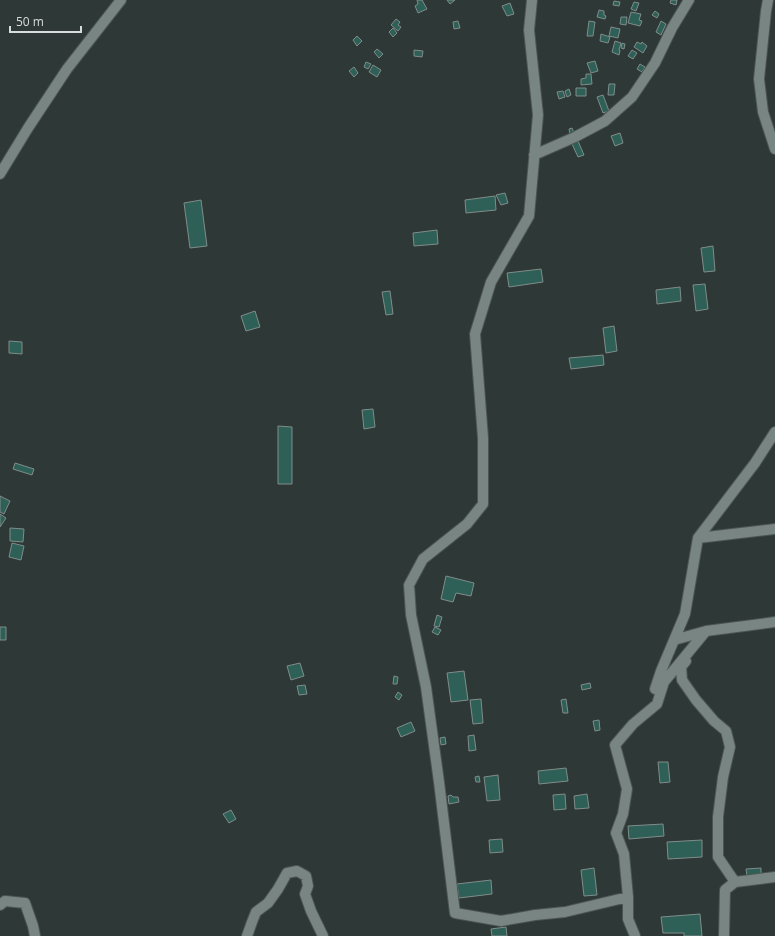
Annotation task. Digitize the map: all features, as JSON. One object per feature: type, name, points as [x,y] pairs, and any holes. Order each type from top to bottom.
[{"type":"street","points":[[0,174],[28,128],[67,70],[120,0]]},
{"type":"street","points":[[532,0],[529,30],[538,116],[529,216],[491,282],[475,334],[483,438],[483,504],[467,524],[423,559],[410,585],[411,615],[426,687],[455,913],[501,921],[564,912],[628,897]]},
{"type":"street","points":[[534,155],[575,137],[605,121],[632,97],[654,63],[672,28],[690,0]]},
{"type":"street","points":[[768,0],[760,79],[763,112],[775,149]]},
{"type":"street","points":[[650,710],[659,676],[685,614],[698,538],[755,463],[775,432]]},
{"type":"street","points":[[698,538],[775,528]]},
{"type":"street","points":[[674,640],[706,631],[775,622]]},
{"type":"street","points":[[635,936],[628,919],[628,897],[624,854],[616,833],[623,814],[627,789],[615,745],[633,724],[657,704],[664,682],[706,631]]},
{"type":"street","points":[[706,631],[681,667],[682,680],[696,700],[714,721],[726,731],[730,747],[718,817],[718,857],[735,882]]},
{"type":"street","points":[[247,936],[256,912],[268,903],[287,874],[297,871],[306,876],[308,886],[305,894],[323,936]]},
{"type":"street","points":[[724,936],[725,890],[735,882],[775,877]]},
{"type":"street","points":[[0,905],[5,901],[25,903],[35,936]]},
{"type":"building","points":[[417,0],[422,0],[427,9],[418,13],[415,6],[418,4]]},
{"type":"building","points":[[447,0],[455,0],[450,4]]},
{"type":"building","points":[[671,0],[677,0],[676,5],[670,3]]},
{"type":"building","points":[[614,1],[620,2],[619,6],[613,5]]},
{"type":"building","points":[[634,2],[639,3],[636,11],[631,9]]},
{"type":"building","points":[[510,3],[514,14],[507,16],[502,6]]},
{"type":"building","points":[[599,10],[604,11],[604,15],[606,16],[605,19],[597,17]]},
{"type":"building","points":[[655,11],[659,14],[657,18],[652,15]]},
{"type":"building","points":[[631,12],[641,14],[639,20],[642,21],[640,26],[628,23]]},
{"type":"building","points":[[621,17],[627,17],[626,25],[620,24]]},
{"type":"building","points":[[396,19],[400,22],[398,25],[401,27],[398,31],[391,25]]},
{"type":"building","points":[[458,21],[460,28],[454,29],[453,22]]},
{"type":"building","points":[[589,21],[595,22],[593,36],[587,36]]},
{"type":"building","points":[[661,21],[666,24],[661,35],[656,32]]},
{"type":"building","points":[[611,27],[620,29],[618,38],[609,36]]},
{"type":"building","points":[[393,28],[397,33],[393,37],[389,32]]},
{"type":"building","points":[[601,34],[610,37],[608,43],[600,41]]},
{"type":"building","points":[[357,36],[362,41],[357,46],[353,40]]},
{"type":"building","points":[[615,41],[621,43],[619,55],[612,52]]},
{"type":"building","points":[[637,42],[641,44],[642,42],[647,46],[643,53],[634,47]]},
{"type":"building","points":[[622,43],[625,44],[624,49],[621,48]]},
{"type":"building","points":[[377,49],[383,54],[379,58],[374,52]]},
{"type":"building","points":[[414,50],[423,51],[422,57],[414,56]]},
{"type":"building","points":[[632,50],[637,53],[633,59],[628,56]]},
{"type":"building","points":[[595,61],[598,71],[591,73],[587,63]]},
{"type":"building","points":[[366,62],[371,64],[368,69],[364,67]]},
{"type":"building","points":[[640,64],[645,67],[642,72],[637,69]]},
{"type":"building","points":[[373,65],[381,70],[377,77],[369,72]]},
{"type":"building","points":[[354,67],[358,73],[354,77],[349,71]]},
{"type":"building","points":[[586,74],[591,74],[592,84],[581,85],[581,79],[586,78]]},
{"type":"building","points":[[609,84],[615,84],[614,95],[608,95]]},
{"type":"building","points":[[576,88],[586,88],[586,96],[576,96]]},
{"type":"building","points":[[569,89],[571,95],[567,97],[565,91]]},
{"type":"building","points":[[563,91],[565,97],[559,99],[557,92]]},
{"type":"building","points":[[603,95],[609,111],[603,113],[597,97]]},
{"type":"building","points":[[572,128],[574,133],[570,134],[569,129]]},
{"type":"building","points":[[620,133],[623,143],[615,146],[611,136]]},
{"type":"building","points":[[578,141],[584,155],[578,157],[572,144]]},
{"type":"building","points":[[505,193],[508,203],[501,205],[496,195]]},
{"type":"building","points":[[495,196],[496,210],[466,213],[465,200]]},
{"type":"building","points":[[201,200],[207,246],[190,248],[184,203]]},
{"type":"building","points":[[437,230],[438,244],[414,246],[413,233]]},
{"type":"building","points":[[713,246],[715,271],[704,272],[701,248]]},
{"type":"building","points":[[541,269],[543,282],[509,287],[507,273]]},
{"type":"building","points":[[705,284],[708,309],[696,311],[693,285]]},
{"type":"building","points":[[680,287],[681,301],[657,304],[656,290]]},
{"type":"building","points":[[390,291],[393,314],[386,315],[382,292]]},
{"type":"building","points":[[255,311],[260,327],[246,331],[241,316]]},
{"type":"building","points":[[614,326],[617,351],[606,353],[603,328]]},
{"type":"building","points":[[9,341],[22,342],[22,354],[9,353]]},
{"type":"building","points":[[603,355],[604,365],[571,369],[569,358]]},
{"type":"building","points":[[373,409],[375,427],[364,429],[362,410]]},
{"type":"building","points":[[278,426],[292,427],[292,484],[278,484]]},
{"type":"building","points":[[15,463],[34,469],[32,475],[13,469]]},
{"type":"building","points":[[0,496],[10,501],[4,514],[0,512]]},
{"type":"building","points":[[0,514],[6,518],[0,527]]},
{"type":"building","points":[[10,528],[24,529],[23,542],[10,541]]},
{"type":"building","points":[[12,543],[24,546],[21,560],[9,557]]},
{"type":"building","points":[[446,576],[474,583],[471,596],[456,593],[453,602],[441,599]]},
{"type":"building","points":[[437,615],[442,617],[439,627],[434,626]]},
{"type":"building","points":[[0,627],[6,627],[6,640],[0,640]]},
{"type":"building","points":[[435,627],[441,630],[438,635],[432,632]]},
{"type":"building","points":[[300,663],[304,676],[291,680],[287,666]]},
{"type":"building","points":[[464,671],[468,700],[451,702],[447,673]]},
{"type":"building","points":[[394,676],[398,677],[397,684],[393,684]]},
{"type":"building","points":[[590,683],[591,688],[582,690],[581,685]]},
{"type":"building","points":[[305,685],[307,694],[299,695],[297,686]]},
{"type":"building","points":[[398,692],[402,695],[399,700],[395,697]]},
{"type":"building","points":[[481,699],[483,723],[473,724],[470,700]]},
{"type":"building","points":[[566,699],[568,713],[563,713],[561,700]]},
{"type":"building","points":[[599,720],[600,730],[595,731],[593,721]]},
{"type":"building","points":[[411,722],[415,731],[401,737],[397,728]]},
{"type":"building","points":[[474,735],[476,750],[469,751],[468,736]]},
{"type":"building","points":[[445,737],[446,744],[441,745],[440,738]]},
{"type":"building","points":[[658,762],[668,762],[670,782],[660,783]]},
{"type":"building","points":[[566,768],[568,781],[539,784],[538,771]]},
{"type":"building","points":[[498,775],[500,800],[487,801],[484,777]]},
{"type":"building","points":[[479,776],[480,782],[476,782],[475,777]]},
{"type":"building","points":[[565,794],[566,809],[554,810],[553,795]]},
{"type":"building","points":[[587,794],[589,808],[575,809],[574,796]]},
{"type":"building","points":[[451,795],[453,797],[458,797],[459,802],[449,804],[448,796]]},
{"type":"building","points":[[231,810],[236,819],[229,823],[223,814]]},
{"type":"building","points":[[663,824],[664,836],[629,839],[628,826]]},
{"type":"building","points":[[502,839],[503,852],[490,853],[489,840]]},
{"type":"building","points":[[702,840],[702,857],[668,859],[667,842]]},
{"type":"building","points":[[594,868],[597,895],[584,896],[581,870]]},
{"type":"building","points":[[761,868],[761,875],[747,876],[746,869]]},
{"type":"building","points":[[491,880],[492,894],[459,898],[457,884]]},
{"type":"building","points":[[700,914],[702,936],[684,936],[684,933],[663,933],[661,917]]},
{"type":"building","points":[[506,927],[507,936],[492,936],[491,929]]}]
